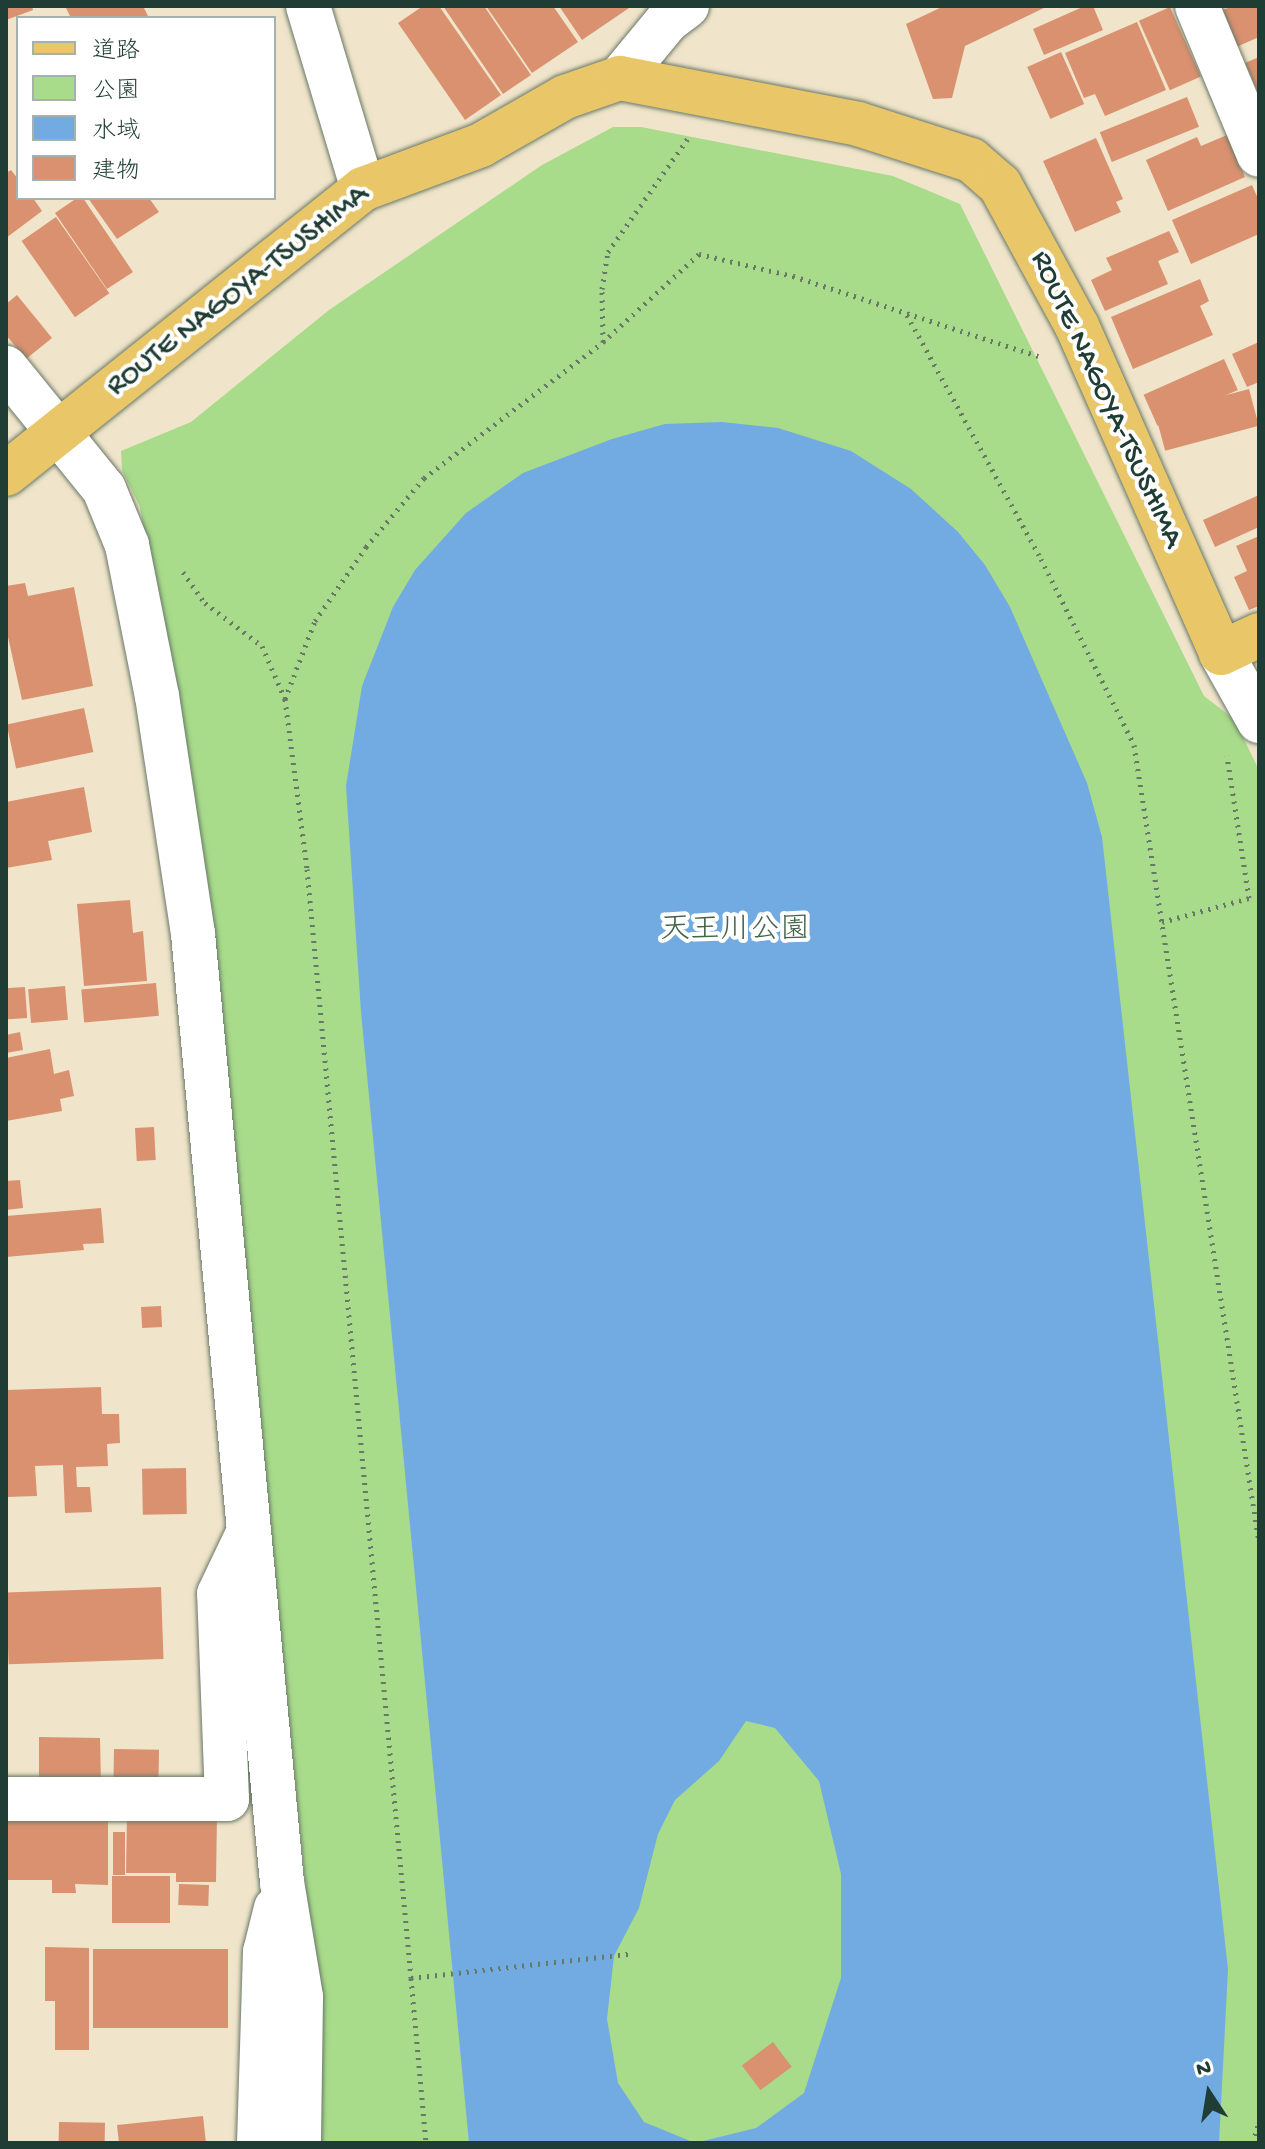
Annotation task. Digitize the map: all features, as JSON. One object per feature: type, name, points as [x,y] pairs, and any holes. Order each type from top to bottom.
[{"type":"main road","name":"ROUTE NAGOYA-TSUSHIMA","points":[[6,474],[363,189],[481,145],[565,97],[620,78],[719,94],[858,124],[971,160],[1000,185],[1240,644]]},
{"type":"street","points":[[308,6],[363,189]]},
{"type":"street","points":[[620,78],[667,21],[687,6]]},
{"type":"street","points":[[1197,6],[1259,155]]},
{"type":"street","points":[[6,368],[104,489],[127,545],[157,696],[193,934],[282,1882],[301,1997],[299,2143]]},
{"type":"street","points":[[1240,644],[1242,734]]},
{"type":"street","points":[[6,1799],[227,1799],[219,1594],[249,1531]]},
{"type":"street","points":[[259,2143],[265,1952],[282,1882]]},
{"type":"path","points":[[603,342],[602,289],[608,252],[719,94]]},
{"type":"path","points":[[285,699],[315,621],[366,547],[424,478],[603,342],[699,254],[793,276],[1100,376]]},
{"type":"path","points":[[907,315],[1041,559],[1134,745],[1259,1542]]},
{"type":"path","points":[[179,567],[205,603],[262,646],[285,699],[307,869],[426,2143]]},
{"type":"path","points":[[1162,922],[1249,898],[1242,734]]},
{"type":"path","points":[[411,1978],[630,1954]]},
{"type":"path","points":[[1253,2143],[1259,2121]]},
{"type":"green space","name":"天王川公園","points":[[613,127],[641,127],[893,176],[960,204],[1204,696],[1234,719],[1259,770],[1259,2143],[313,2143],[310,1930],[209,931],[140,507],[122,470],[121,451],[191,422],[329,310],[542,165]]},
{"type":"water","name":"天王川公園","points":[[722,422],[778,428],[851,451],[911,489],[958,532],[985,565],[1010,607],[1087,783],[1102,837],[1228,1969],[1219,2143],[695,2143],[469,2143],[361,1012],[346,786],[362,686],[393,607],[415,570],[466,513],[523,473],[612,439],[665,424]],"holes":[[[746,1721],[775,1728],[819,1781],[841,1874],[841,1978],[804,2093],[756,2128],[695,2143],[644,2122],[618,2083],[607,2019],[614,1956],[639,1908],[658,1834],[675,1800],[719,1761]]]},
{"type":"building","points":[[6,6],[32,6],[33,10],[6,20]]},
{"type":"building","points":[[65,6],[143,6],[148,16],[70,16]]},
{"type":"building","points":[[423,6],[439,6],[501,95],[465,120],[398,23]]},
{"type":"building","points":[[443,6],[484,6],[531,75],[503,94]]},
{"type":"building","points":[[486,6],[553,6],[578,42],[532,73]]},
{"type":"building","points":[[559,6],[632,6],[582,40]]},
{"type":"building","points":[[944,6],[1048,6],[965,46],[952,98],[933,99],[906,24]]},
{"type":"building","points":[[1085,6],[1093,6],[1103,30],[1044,55],[1033,29]]},
{"type":"building","points":[[1232,6],[1259,6],[1259,37],[1234,48],[1219,12]]},
{"type":"building","points":[[1170,7],[1201,76],[1170,90],[1139,21]]},
{"type":"building","points":[[1137,22],[1166,90],[1105,116],[1095,94],[1084,98],[1065,53]]},
{"type":"building","points":[[1061,52],[1084,104],[1050,119],[1027,67]]},
{"type":"building","points":[[1259,57],[1259,95],[1245,63]]},
{"type":"building","points":[[1187,97],[1199,127],[1112,162],[1100,132]]},
{"type":"building","points":[[1227,135],[1245,177],[1168,211],[1146,160],[1197,137],[1201,146]]},
{"type":"building","points":[[1096,138],[1123,199],[1116,202],[1121,212],[1075,232],[1043,161]]},
{"type":"building","points":[[11,170],[16,176],[16,200],[34,200],[42,211],[6,238],[6,173]]},
{"type":"building","points":[[1252,185],[1259,201],[1259,234],[1191,264],[1172,220]]},
{"type":"building","points":[[74,200],[84,200],[133,272],[107,289],[55,213]]},
{"type":"building","points":[[89,200],[150,200],[159,212],[117,239]]},
{"type":"building","points":[[56,217],[109,293],[75,317],[22,241]]},
{"type":"building","points":[[1169,231],[1179,252],[1158,261],[1168,284],[1105,311],[1091,280],[1112,270],[1106,258]]},
{"type":"building","points":[[1200,279],[1209,301],[1200,306],[1213,335],[1133,369],[1111,317]]},
{"type":"building","points":[[17,295],[52,338],[26,359],[6,335],[6,304]]},
{"type":"building","points":[[1259,342],[1259,382],[1247,387],[1232,354]]},
{"type":"building","points":[[1224,359],[1238,390],[1157,426],[1144,395]]},
{"type":"building","points":[[1249,389],[1259,426],[1165,451],[1155,414]]},
{"type":"building","points":[[1259,495],[1259,527],[1215,547],[1203,520]]},
{"type":"building","points":[[1259,536],[1259,606],[1249,610],[1234,577],[1247,571],[1236,546]]},
{"type":"building","points":[[25,583],[28,596],[74,587],[93,686],[22,700],[6,628],[6,586]]},
{"type":"building","points":[[84,708],[93,752],[16,768],[7,724]]},
{"type":"building","points":[[84,787],[92,832],[48,841],[52,860],[6,868],[6,802]]},
{"type":"building","points":[[130,900],[133,933],[143,931],[147,981],[84,986],[77,904]]},
{"type":"building","points":[[156,983],[159,1016],[84,1022],[81,990]]},
{"type":"building","points":[[65,986],[68,1020],[31,1023],[28,989]]},
{"type":"building","points":[[25,987],[27,1018],[8,1019],[6,988]]},
{"type":"building","points":[[20,1032],[23,1050],[6,1053],[6,1035]]},
{"type":"building","points":[[50,1049],[54,1074],[69,1070],[74,1096],[60,1099],[62,1111],[6,1121],[6,1058]]},
{"type":"building","points":[[154,1127],[156,1160],[137,1161],[135,1128]]},
{"type":"building","points":[[20,1180],[23,1208],[6,1210],[6,1181]]},
{"type":"building","points":[[101,1208],[104,1243],[83,1244],[84,1250],[6,1257],[6,1216]]},
{"type":"building","points":[[161,1306],[162,1327],[142,1328],[141,1307]]},
{"type":"building","points":[[101,1387],[102,1414],[119,1414],[120,1443],[107,1444],[108,1466],[76,1467],[77,1487],[90,1487],[92,1512],[65,1513],[63,1465],[35,1466],[37,1496],[6,1497],[6,1390]]},
{"type":"building","points":[[186,1468],[187,1514],[143,1515],[142,1469]]},
{"type":"building","points":[[161,1587],[164,1659],[9,1664],[6,1592]]},
{"type":"building","points":[[39,1737],[100,1738],[101,1784],[39,1790]]},
{"type":"building","points":[[114,1749],[159,1750],[158,1782],[113,1781]]},
{"type":"building","points":[[127,1814],[217,1814],[216,1882],[176,1882],[176,1873],[126,1873]]},
{"type":"building","points":[[6,1819],[108,1820],[108,1885],[75,1884],[76,1893],[52,1893],[52,1880],[6,1880]]},
{"type":"building","points":[[113,1832],[125,1832],[125,1875],[113,1875]]},
{"type":"building","points":[[112,1876],[170,1876],[170,1923],[112,1923]]},
{"type":"building","points":[[179,1884],[209,1885],[208,1906],[178,1905]]},
{"type":"building","points":[[45,1947],[89,1948],[89,2050],[55,2050],[55,2001],[45,2001]]},
{"type":"building","points":[[93,1949],[228,1949],[228,2028],[93,2028]]},
{"type":"building","points":[[773,2042],[792,2067],[761,2090],[742,2065]]},
{"type":"building","points":[[203,2116],[206,2143],[119,2143],[117,2125]]},
{"type":"building","points":[[59,2122],[105,2123],[105,2143],[59,2143]]}]
